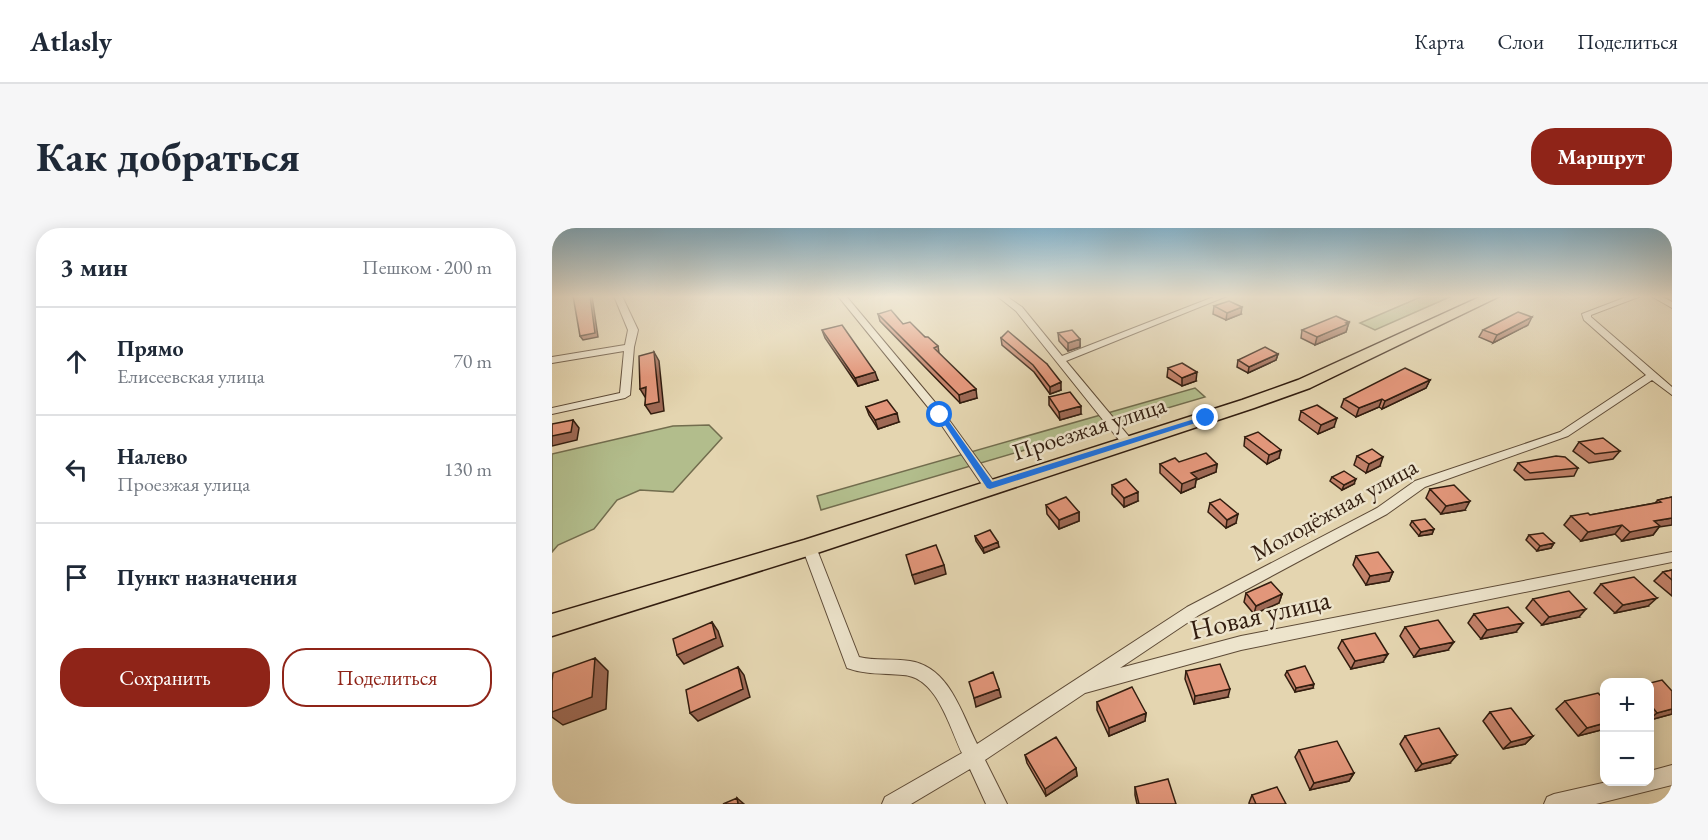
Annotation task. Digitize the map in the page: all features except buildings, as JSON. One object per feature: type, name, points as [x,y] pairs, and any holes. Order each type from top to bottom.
[{"type":"main road","name":"Проезжая улица","points":[[552,625],[809,547],[1304,384],[1435,323]]},
{"type":"street","points":[[552,411],[625,395],[629,347],[633,330],[630,323]]},
{"type":"street","points":[[864,323],[940,415],[990,486]]},
{"type":"street","points":[[1030,323],[1127,442]]},
{"type":"street","points":[[1060,360],[1155,323]]},
{"type":"street","points":[[1595,323],[1672,392]]},
{"type":"street","points":[[552,360],[629,347]]},
{"type":"street","name":"Молодёжная улица","points":[[1080,686],[1193,611],[1382,511],[1420,484],[1564,434],[1652,376]]},
{"type":"street","points":[[809,547],[853,663],[864,667],[918,668],[930,673],[975,756],[997,804]]},
{"type":"street","name":"Новая улица","points":[[892,804],[975,756],[1080,686],[1241,643],[1672,557]]},
{"type":"street","points":[[1654,780],[1672,775]]},
{"type":"street","points":[[1554,804],[1628,786]]},
{"type":"green space","points":[[1360,323],[1391,323],[1375,330]]},
{"type":"green space","points":[[1195,388],[1205,397],[821,510],[817,496]]},
{"type":"green space","points":[[709,425],[722,438],[673,492],[640,490],[617,500],[594,529],[558,545],[552,552],[552,454],[673,426]]},
{"type":"route","points":[[940,415],[990,486],[1206,418]]}]
